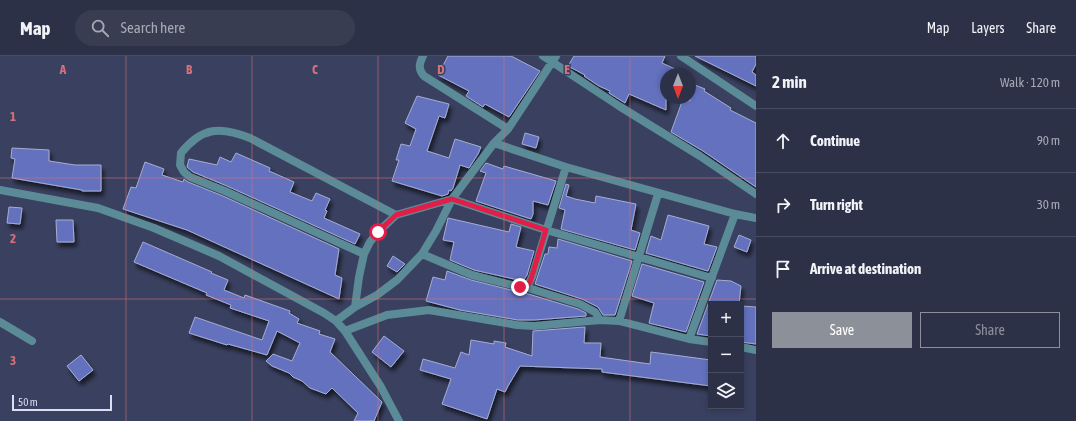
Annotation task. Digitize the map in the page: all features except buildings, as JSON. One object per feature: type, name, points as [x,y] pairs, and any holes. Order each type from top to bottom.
[{"type":"street","points":[[423,56],[419,64],[419,69],[424,76],[508,129]]},
{"type":"street","points":[[543,56],[554,59],[619,106],[700,156],[756,194]]},
{"type":"street","points":[[681,56],[756,106]]},
{"type":"street","points":[[336,321],[355,307],[377,295],[397,280],[422,254],[436,231],[452,199],[494,143],[508,129],[554,59]]},
{"type":"street","points":[[364,254],[225,191],[190,178],[180,165],[180,153],[194,139],[209,132],[219,130],[236,132],[396,215]]},
{"type":"street","points":[[494,143],[566,167],[658,194],[756,218]]},
{"type":"street","points":[[525,287],[532,277],[566,167]]},
{"type":"street","points":[[0,190],[98,208],[154,228],[219,256],[336,321],[345,332],[381,387],[399,421]]},
{"type":"street","points":[[619,321],[658,194]]},
{"type":"street","points":[[355,307],[364,254],[370,242],[378,232],[396,215],[452,199],[546,230],[712,278]]},
{"type":"street","points":[[689,339],[735,214]]},
{"type":"street","points":[[422,254],[472,275],[525,287],[580,304],[595,312],[600,320]]},
{"type":"street","points":[[345,332],[387,315],[429,310],[517,325],[534,326],[600,320],[619,321],[689,339],[708,342]]},
{"type":"street","points":[[0,322],[32,341]]},
{"type":"street","points":[[744,348],[756,350]]},
{"type":"route","points":[[378,232],[396,215],[452,199],[546,230],[530,282],[528,286],[523,288],[520,287]]}]
